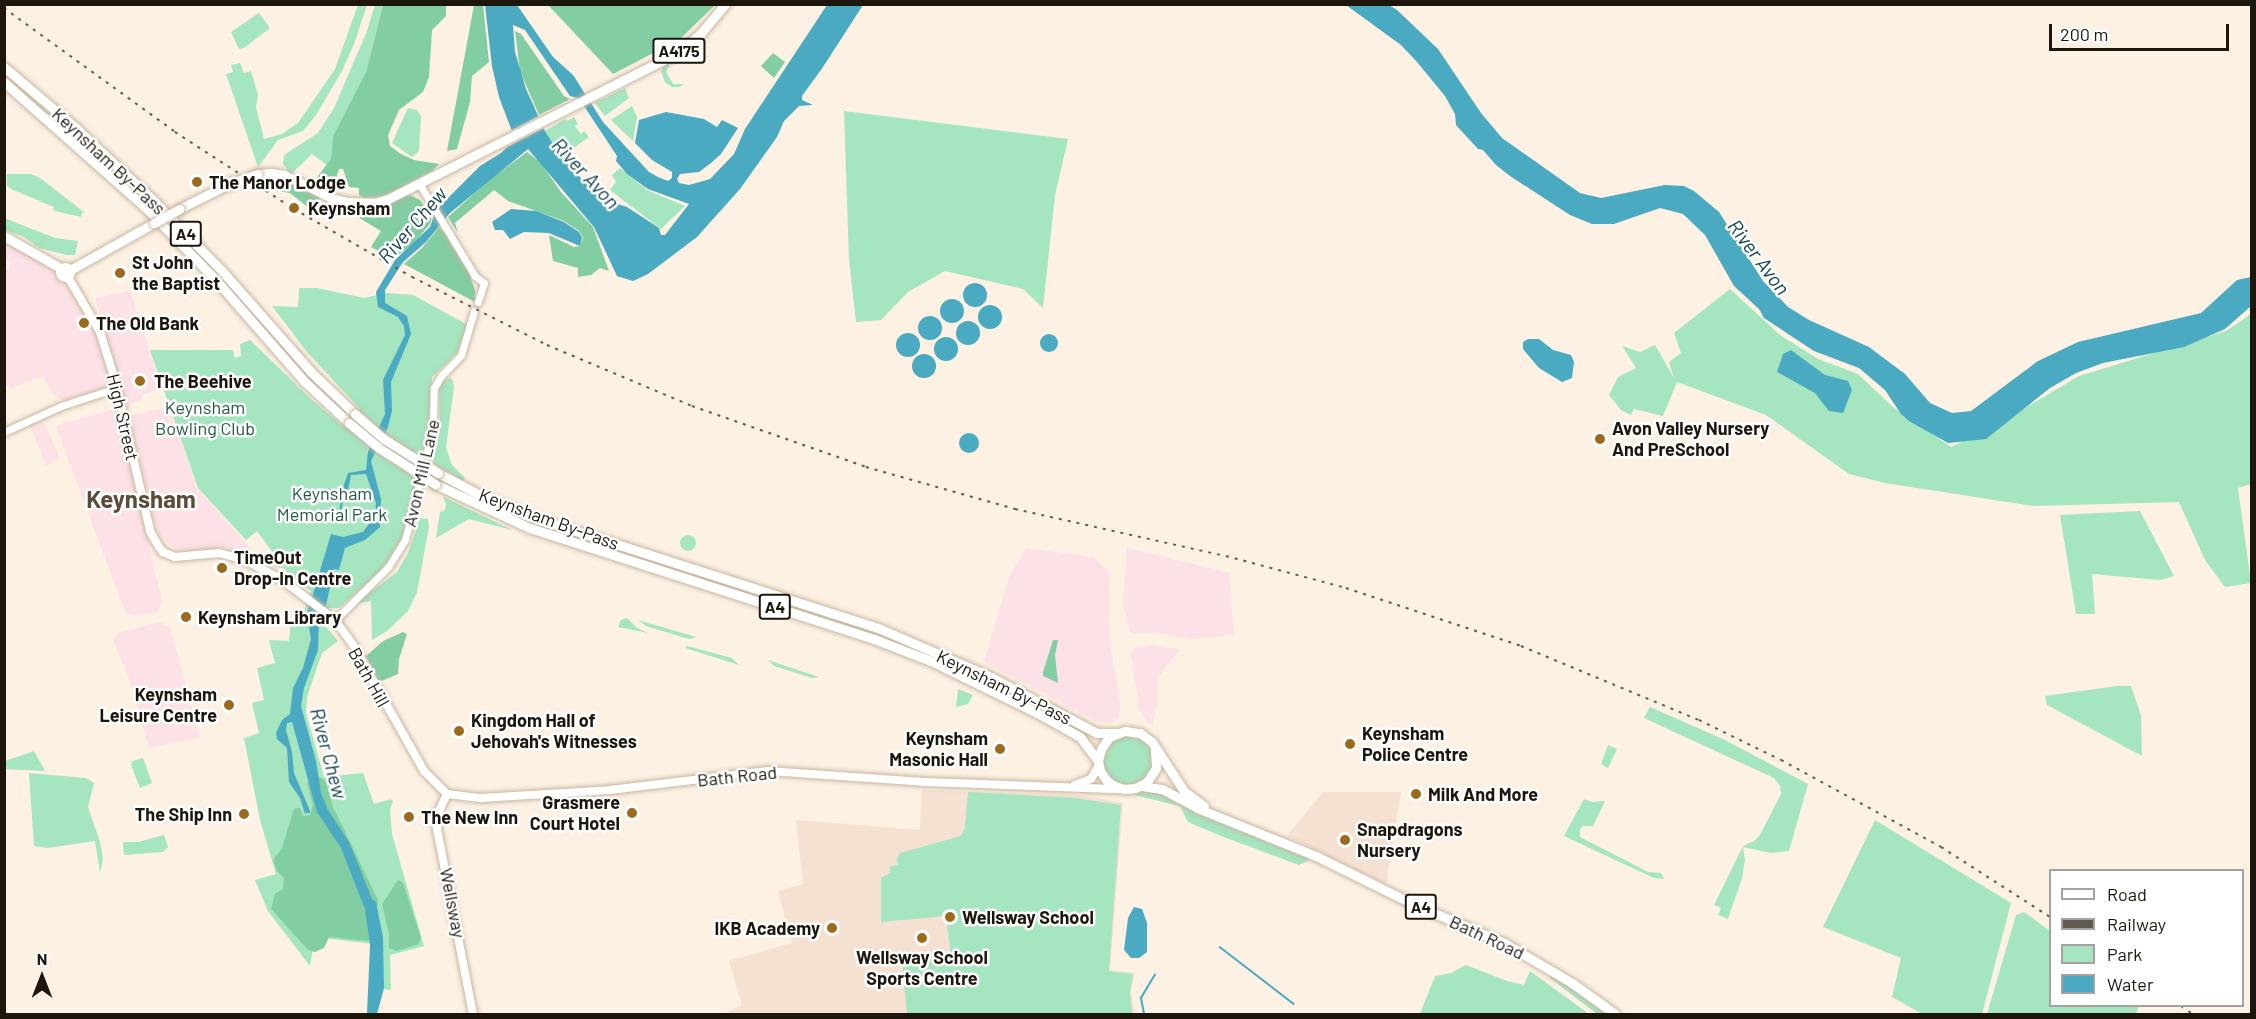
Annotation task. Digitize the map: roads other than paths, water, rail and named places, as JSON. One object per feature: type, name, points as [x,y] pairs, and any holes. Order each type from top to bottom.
[{"type":"main road","name":"A4175","points":[[67,272],[179,209],[231,183],[261,174],[284,175],[332,198],[356,203],[388,199],[571,109],[677,53],[701,33],[725,4]]},
{"type":"main road","name":"Keynsham By-Pass","points":[[4,67],[76,128],[155,202],[222,271],[312,373],[355,414],[384,439],[438,473],[482,496],[529,516],[878,628],[989,676],[1097,733],[1116,733]]},
{"type":"main road","name":"Keynsham By-Pass","points":[[4,82],[148,210],[215,279],[306,382],[349,423],[379,448],[435,484],[530,528],[874,639],[931,661],[1041,715],[1080,737],[1099,762]]},
{"type":"main road","points":[[4,236],[67,272]]},
{"type":"main road","name":"High Street","points":[[67,272],[100,332],[116,387],[150,531],[163,552],[175,557],[208,554]]},
{"type":"main road","name":"Bath Hill","points":[[208,554],[225,554],[261,567],[335,620],[353,645],[424,771],[447,794]]},
{"type":"main road","name":"A4","points":[[1116,733],[1131,731],[1148,737],[1184,791],[1218,816]]},
{"type":"main road","points":[[1099,762],[1104,743],[1116,733]]},
{"type":"main road","points":[[1142,786],[1156,768],[1155,749]]},
{"type":"main road","name":"A4","points":[[1099,762],[1107,781],[1124,789],[1142,786],[1162,789],[1218,816]]},
{"type":"main road","name":"Bath Road","points":[[1065,787],[1091,779],[1099,762]]},
{"type":"main road","name":"Bath Road","points":[[447,794],[481,798],[610,790],[768,771],[924,782],[1124,789]]},
{"type":"main road","name":"Wellsway","points":[[447,794],[439,811],[437,829],[473,1014]]},
{"type":"main road","name":"Bath Road","points":[[1218,816],[1316,856],[1411,903],[1521,951],[1616,1014]]},
{"type":"street","points":[[420,185],[476,276],[484,283],[478,303]]},
{"type":"street","name":"Avon Mill Lane","points":[[335,620],[388,567],[405,540],[434,427],[434,388],[441,376],[461,355],[474,310]]},
{"type":"street","points":[[4,432],[61,406],[116,387]]},
{"type":"water","points":[[485,5],[517,5],[553,57],[573,75],[603,122],[649,172],[668,181],[672,178],[672,172],[652,160],[635,143],[639,120],[666,112],[704,119],[717,127],[722,120],[738,128],[721,154],[711,163],[699,172],[680,174],[677,179],[679,183],[689,185],[710,179],[734,154],[745,129],[827,5],[863,5],[802,96],[802,100],[813,105],[799,106],[784,121],[777,137],[740,189],[697,237],[648,274],[633,281],[617,276],[594,227],[528,149],[450,213],[425,243],[403,262],[385,290],[385,303],[407,316],[411,334],[391,382],[392,411],[388,427],[371,461],[381,499],[380,527],[365,540],[345,548],[339,570],[334,569],[326,605],[319,620],[318,650],[304,688],[301,706],[316,761],[321,793],[328,810],[349,842],[372,899],[376,902],[383,937],[384,988],[377,1014],[367,1014],[370,945],[365,909],[341,848],[317,812],[292,722],[287,723],[286,730],[292,752],[294,773],[310,811],[310,813],[305,813],[306,817],[300,798],[289,782],[287,748],[277,739],[276,733],[282,720],[290,714],[293,688],[303,668],[311,639],[307,614],[331,534],[343,537],[363,532],[375,516],[376,503],[366,474],[351,475],[346,501],[339,499],[348,473],[366,470],[368,452],[385,414],[383,380],[405,335],[404,326],[398,317],[378,307],[376,292],[395,260],[430,227],[436,210],[480,166],[501,153],[515,139],[499,97],[492,66]],"holes":[[[513,25],[525,30],[570,96],[578,98],[584,106],[617,156],[616,161],[627,174],[648,189],[689,204],[665,235],[661,235],[659,228],[627,207],[608,201],[595,193],[561,157],[545,131],[526,89],[515,52]]]},
{"type":"water","points":[[1346,5],[1389,5],[1397,10],[1438,49],[1481,113],[1502,138],[1580,193],[1601,198],[1665,185],[1684,186],[1694,191],[1719,212],[1763,281],[1788,307],[1809,320],[1869,347],[1905,374],[1930,403],[1952,413],[1971,411],[2038,361],[2078,342],[2201,313],[2237,280],[2251,277],[2251,306],[2225,329],[2184,347],[2103,363],[2076,373],[2050,388],[1986,439],[1948,443],[1909,421],[1901,414],[1885,390],[1859,368],[1814,351],[1764,318],[1759,309],[1734,286],[1705,235],[1683,214],[1660,208],[1614,224],[1592,224],[1570,215],[1510,176],[1483,150],[1478,149],[1456,125],[1455,114],[1445,96],[1401,45]]},
{"type":"water","points":[[511,209],[536,211],[564,222],[579,232],[582,238],[580,246],[549,233],[524,232],[510,239],[503,230],[495,230],[492,222]]},
{"type":"water","points":[[975,283],[984,286],[987,295],[984,304],[975,307],[966,304],[963,295],[966,286]]},
{"type":"water","points":[[952,299],[961,302],[964,311],[961,320],[952,323],[943,320],[940,311],[943,302]]},
{"type":"water","points":[[990,305],[999,308],[1002,317],[999,326],[990,329],[981,326],[978,317],[981,308]]},
{"type":"water","points":[[930,316],[939,319],[942,328],[939,337],[930,340],[921,337],[918,328],[921,319]]},
{"type":"water","points":[[968,321],[977,324],[980,333],[977,342],[968,345],[959,342],[956,333],[959,324]]},
{"type":"water","points":[[908,333],[917,336],[920,345],[917,354],[908,357],[899,354],[896,345],[899,336]]},
{"type":"water","points":[[1049,334],[1055,337],[1058,343],[1055,349],[1049,352],[1043,349],[1040,343],[1043,337]]},
{"type":"water","points":[[946,337],[955,340],[958,349],[955,358],[946,361],[937,358],[934,349],[937,340]]},
{"type":"water","points":[[1528,339],[1539,339],[1553,350],[1571,355],[1574,362],[1572,378],[1562,382],[1539,368],[1523,349],[1523,342]]},
{"type":"water","points":[[1791,350],[1825,375],[1848,381],[1852,390],[1843,413],[1829,411],[1815,393],[1777,372],[1783,354]]},
{"type":"water","points":[[924,354],[933,357],[936,366],[933,375],[924,378],[915,375],[912,366],[915,357]]},
{"type":"water","points":[[969,433],[976,436],[979,443],[976,450],[969,453],[962,450],[959,443],[962,436]]},
{"type":"water","points":[[1134,907],[1142,909],[1147,923],[1147,952],[1139,958],[1131,958],[1124,950],[1128,918]]},
{"type":"waterway","points":[[340,512],[342,501]]},
{"type":"waterway","points":[[1220,947],[1294,1004]]},
{"type":"waterway","points":[[1144,1014],[1141,998],[1155,975]]},
{"type":"railway","points":[[4,8],[175,132],[294,209],[412,277],[547,345],[692,406],[866,467],[1015,509],[1226,556],[1346,588],[1521,646],[1699,720],[1781,760],[1941,847],[2049,916]]},
{"type":"railway","points":[[2182,1007],[2193,1014]]},
{"type":"place","name":"The Manor Lodge","points":[[197,182]]},
{"type":"place","name":"Keynsham","points":[[294,208]]},
{"type":"place","name":"St John the Baptist","points":[[120,273]]},
{"type":"place","name":"The Old Bank","points":[[84,323]]},
{"type":"place","name":"The Beehive","points":[[140,381]]},
{"type":"place","name":"Avon Valley Nursery And PreSchool","points":[[1600,439]]},
{"type":"place","name":"TimeOut Drop-In Centre","points":[[222,568]]},
{"type":"place","name":"Keynsham Library","points":[[186,617]]},
{"type":"place","name":"Keynsham Leisure Centre","points":[[229,705]]},
{"type":"place","name":"Kingdom Hall of Jehovah's Witnesses","points":[[459,731]]},
{"type":"place","name":"Keynsham Police Centre","points":[[1350,744]]},
{"type":"place","name":"Keynsham Masonic Hall","points":[[1000,749]]},
{"type":"place","name":"Milk And More","points":[[1416,794]]},
{"type":"place","name":"Grasmere Court Hotel","points":[[632,813]]},
{"type":"place","name":"The Ship Inn","points":[[244,814]]},
{"type":"place","name":"The New Inn","points":[[409,817]]},
{"type":"place","name":"Snapdragons Nursery","points":[[1345,840]]},
{"type":"place","name":"Wellsway School","points":[[950,917]]},
{"type":"place","name":"IKB Academy","points":[[832,928]]},
{"type":"place","name":"Wellsway School Sports Centre","points":[[922,938]]},
{"type":"district","name":"Keynsham","points":[[141,499]]},
{"type":"water label","name":"River Avon","points":[[586,173]]},
{"type":"water label","name":"River Chew","points":[[412,225]]},
{"type":"water label","name":"River Avon","points":[[1759,257]]},
{"type":"water label","name":"River Chew","points":[[329,753]]},
{"type":"park label","name":"Keynsham Bowling Club","points":[[205,418]]},
{"type":"park label","name":"Keynsham Memorial Park","points":[[332,504]]}]
